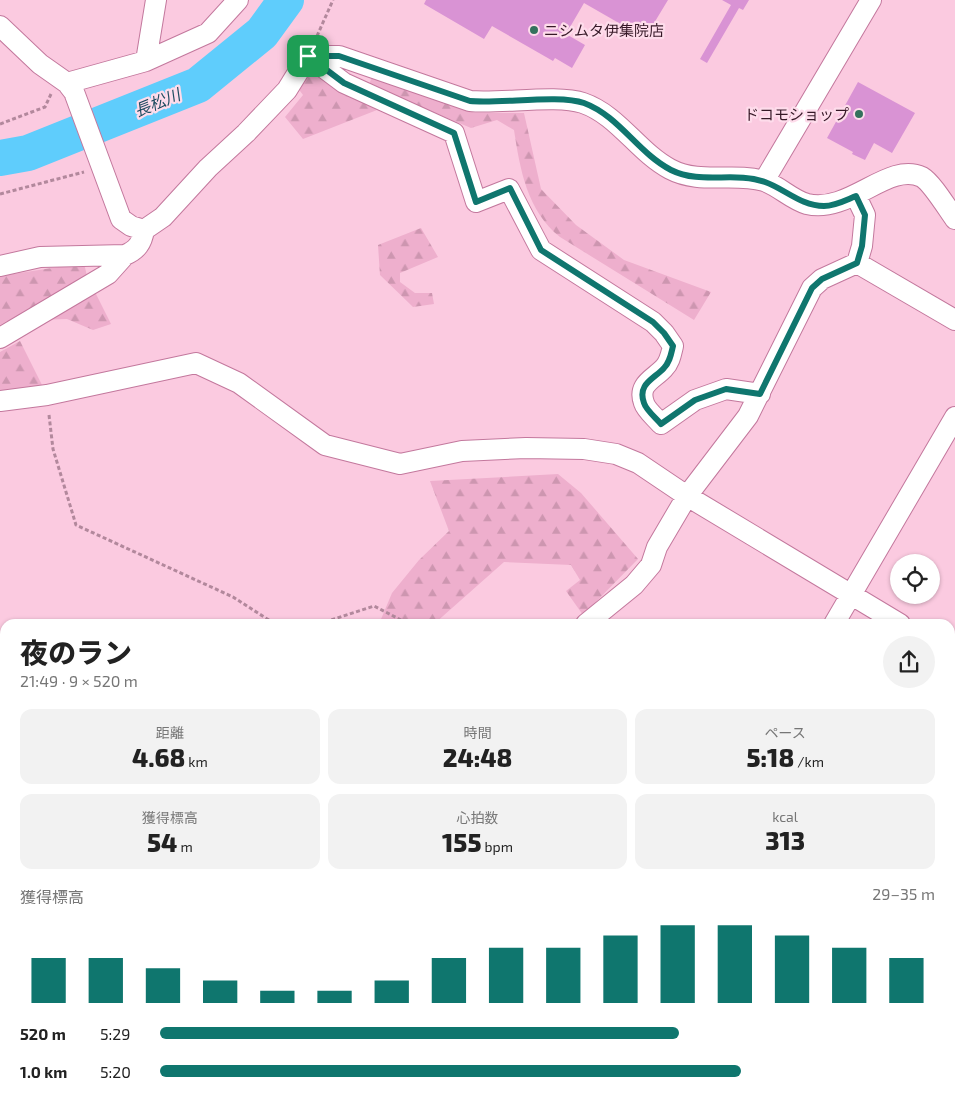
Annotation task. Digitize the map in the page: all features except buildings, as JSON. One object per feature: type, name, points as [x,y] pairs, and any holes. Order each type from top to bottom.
[{"type":"street","points":[[146,61],[156,0]]},
{"type":"street","points":[[67,84],[146,61],[208,33],[238,0]]},
{"type":"street","points":[[764,181],[871,0]]},
{"type":"street","points":[[4,35],[67,84],[101,163],[121,220],[131,226],[144,230]]},
{"type":"street","points":[[308,56],[339,56],[470,101],[491,103],[557,100],[582,102],[604,113],[640,147],[671,170],[700,179],[764,181],[806,204],[824,206],[856,196],[891,177],[913,175],[928,182],[955,218]]},
{"type":"street","points":[[0,338],[108,274],[125,255],[137,248],[144,230],[164,217],[208,168],[246,133],[280,97],[308,56]]},
{"type":"street","points":[[308,56],[344,83],[454,133],[476,202],[510,188],[541,250],[653,322],[664,333],[673,346],[670,358],[664,368],[646,382],[642,393],[644,404],[661,424],[695,400],[726,389],[760,394]]},
{"type":"street","points":[[592,619],[634,585],[651,565],[657,547],[687,496],[748,416],[812,288],[822,279],[857,263],[862,246],[865,215],[856,196]]},
{"type":"street","points":[[0,266],[40,256],[125,255]]},
{"type":"street","points":[[857,263],[955,320]]},
{"type":"street","points":[[0,401],[47,395],[196,363],[239,383],[324,446],[400,464],[462,451],[526,448],[584,449],[608,453],[638,463],[687,496],[892,619]]},
{"type":"street","points":[[837,619],[955,417]]},
{"type":"path","points":[[308,56],[333,0]]},
{"type":"path","points":[[0,124],[45,107],[67,84]]},
{"type":"path","points":[[0,194],[101,163]]},
{"type":"path","points":[[47,395],[53,450],[76,525],[233,597],[267,619]]},
{"type":"path","points":[[334,619],[374,606],[399,619]]},
{"type":"green space","points":[[310,66],[338,90],[377,110],[303,139],[285,117],[303,95],[297,87]]},
{"type":"green space","points":[[372,76],[475,113],[524,113],[541,189],[576,225],[624,260],[711,292],[694,320],[560,237],[549,227],[540,215],[527,188],[522,174],[514,130],[497,120],[471,128],[369,85]]},
{"type":"green space","points":[[421,228],[438,257],[400,273],[400,282],[415,293],[432,293],[434,304],[413,307],[380,275],[378,245]]},
{"type":"green space","points":[[84,263],[87,276],[111,324],[93,330],[67,319],[7,321],[0,325],[0,276]]},
{"type":"green space","points":[[20,341],[43,387],[0,392],[0,352]]},
{"type":"green space","points":[[558,474],[581,493],[638,559],[583,615],[566,591],[580,580],[571,565],[504,562],[440,619],[381,619],[392,593],[419,560],[449,531],[430,481]]},
{"type":"waterway","name":"長松川","points":[[0,158],[28,153],[198,85],[262,33],[286,0]]},
{"type":"place","name":"ニシムタ伊集院店","points":[[534,30]]},
{"type":"place","name":"ドコモショップ","points":[[859,114]]},
{"type":"route","points":[[308,56],[339,56],[470,101],[491,103],[557,100],[582,102],[604,113],[640,147],[671,170],[700,179],[764,181],[806,204],[824,206],[856,196],[865,215],[862,246],[857,263],[822,279],[812,288],[760,394],[726,389],[695,400],[661,424],[644,404],[642,393],[646,382],[664,368],[670,358],[673,346],[664,333],[653,322],[541,250],[510,188],[476,202],[454,133],[344,83],[308,56]]}]
